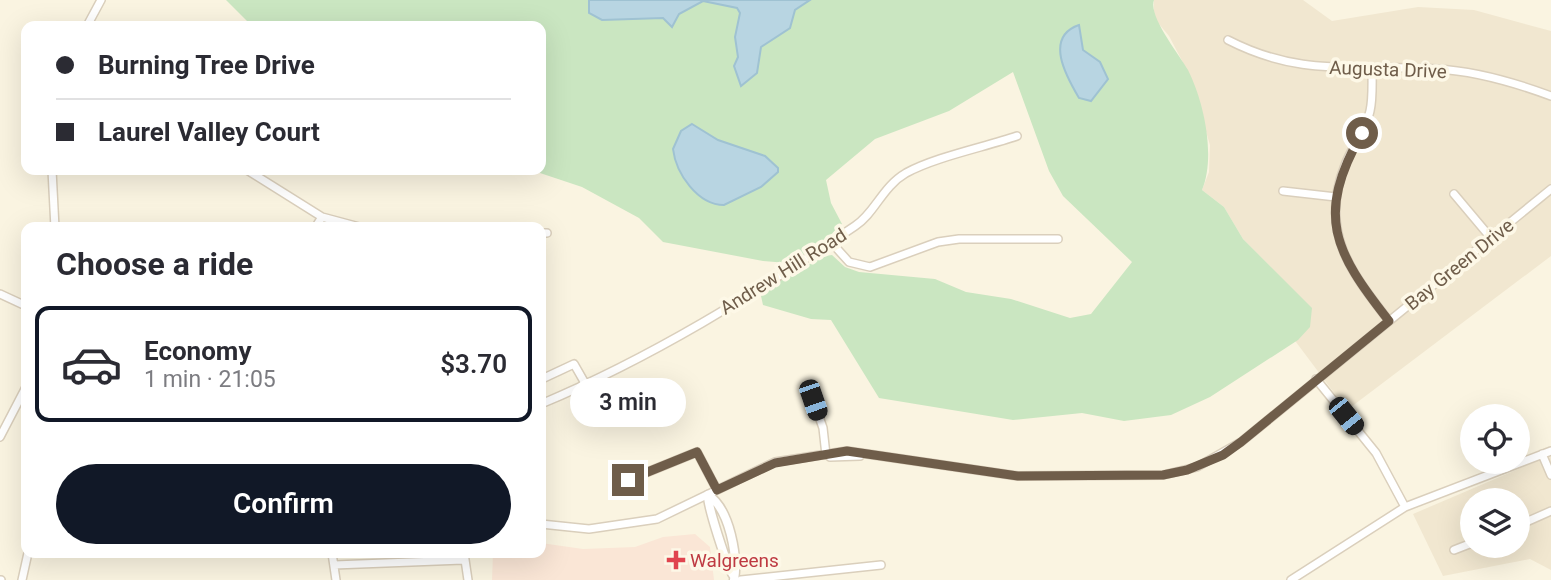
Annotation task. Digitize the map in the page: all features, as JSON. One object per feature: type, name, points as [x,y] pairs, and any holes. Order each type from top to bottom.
[{"type":"street","points":[[89,21],[100,0]]},
{"type":"street","name":"Augusta Drive","points":[[1228,40],[1256,54],[1285,63],[1454,71],[1551,96]]},
{"type":"street","points":[[1372,68],[1370,113],[1345,163],[1336,197],[1336,226],[1343,256],[1356,279],[1389,321]]},
{"type":"street","name":"Andrew Hill Road","points":[[546,402],[586,385],[735,303],[859,223],[885,191],[908,172],[1017,136]]},
{"type":"street","points":[[52,175],[55,222]]},
{"type":"street","points":[[255,175],[322,217],[341,222]]},
{"type":"street","name":"Bay Green Drive","points":[[546,525],[589,529],[657,519],[775,463],[825,455],[849,458],[868,455],[1018,476],[1163,475],[1187,470],[1223,455],[1551,190]]},
{"type":"street","points":[[1283,191],[1336,197]]},
{"type":"street","points":[[1454,194],[1491,238]]},
{"type":"street","points":[[319,222],[322,217]]},
{"type":"street","points":[[831,242],[849,262],[870,267],[939,243],[959,239],[1058,239]]},
{"type":"street","points":[[0,294],[21,304]]},
{"type":"street","points":[[546,377],[574,364],[586,385]]},
{"type":"street","points":[[1316,379],[1376,453],[1405,507]]},
{"type":"street","points":[[808,385],[823,428],[825,455]]},
{"type":"street","points":[[0,437],[21,408]]},
{"type":"street","points":[[1291,580],[1405,507],[1551,451]]},
{"type":"street","points":[[628,480],[697,452],[717,490]]},
{"type":"street","points":[[1542,454],[1551,475]]},
{"type":"street","points":[[708,495],[716,500],[729,531],[737,568],[736,579],[881,565]]},
{"type":"street","points":[[1530,520],[1551,511]]},
{"type":"street","points":[[1454,550],[1460,548]]},
{"type":"street","points":[[22,580],[27,558]]},
{"type":"street","points":[[333,558],[336,580]]},
{"type":"street","points":[[334,565],[434,558]]},
{"type":"street","points":[[463,558],[468,580]]},
{"type":"shaded area","points":[[1154,0],[1303,0],[1332,21],[1418,7],[1474,10],[1551,31],[1551,256],[1347,410],[1293,338],[1300,297],[1243,239],[1224,207],[1202,190],[1209,172],[1210,145],[1189,74],[1169,36],[1154,18]]},
{"type":"shaded area","points":[[1551,455],[1551,570],[1530,559],[1443,576],[1413,514],[1460,494],[1460,558],[1530,558],[1530,488],[1474,488],[1507,474],[1530,474],[1530,464]]},
{"type":"shaded area","points":[[695,534],[710,547],[714,580],[492,580],[493,558],[546,558],[546,544],[583,549],[635,547],[663,537]]},
{"type":"green space","points":[[226,0],[1154,0],[1153,7],[1165,35],[1188,70],[1199,97],[1208,146],[1202,190],[1224,207],[1243,239],[1312,308],[1310,327],[1298,340],[1210,397],[1171,415],[1124,421],[1082,413],[1013,420],[879,398],[831,320],[811,319],[763,305],[761,296],[765,291],[818,259],[832,255],[845,267],[859,272],[935,279],[966,292],[1011,299],[1070,318],[1091,314],[1132,262],[1063,196],[1049,171],[1013,72],[949,111],[875,139],[826,180],[831,203],[842,224],[800,264],[763,261],[663,242],[639,218],[582,187],[546,175],[546,21],[247,21]]},
{"type":"water","points":[[589,0],[810,0],[795,10],[790,28],[761,47],[757,73],[741,86],[734,66],[738,57],[735,37],[740,13],[737,8],[703,1],[679,14],[672,27],[663,18],[602,20],[589,13]]},
{"type":"water","points":[[1079,25],[1083,50],[1100,62],[1108,79],[1091,101],[1079,98],[1061,58],[1062,38]]},
{"type":"water","points":[[692,124],[718,140],[765,156],[778,168],[778,172],[761,187],[724,205],[705,200],[684,178],[673,149],[681,131]]},
{"type":"place","name":"Walgreens","points":[[676,560]]},
{"type":"route","points":[[628,480],[697,452],[717,490],[775,463],[847,451],[1018,476],[1163,475],[1187,470],[1223,455],[1389,321],[1356,279],[1338,241],[1336,197],[1345,163],[1362,133]]}]
